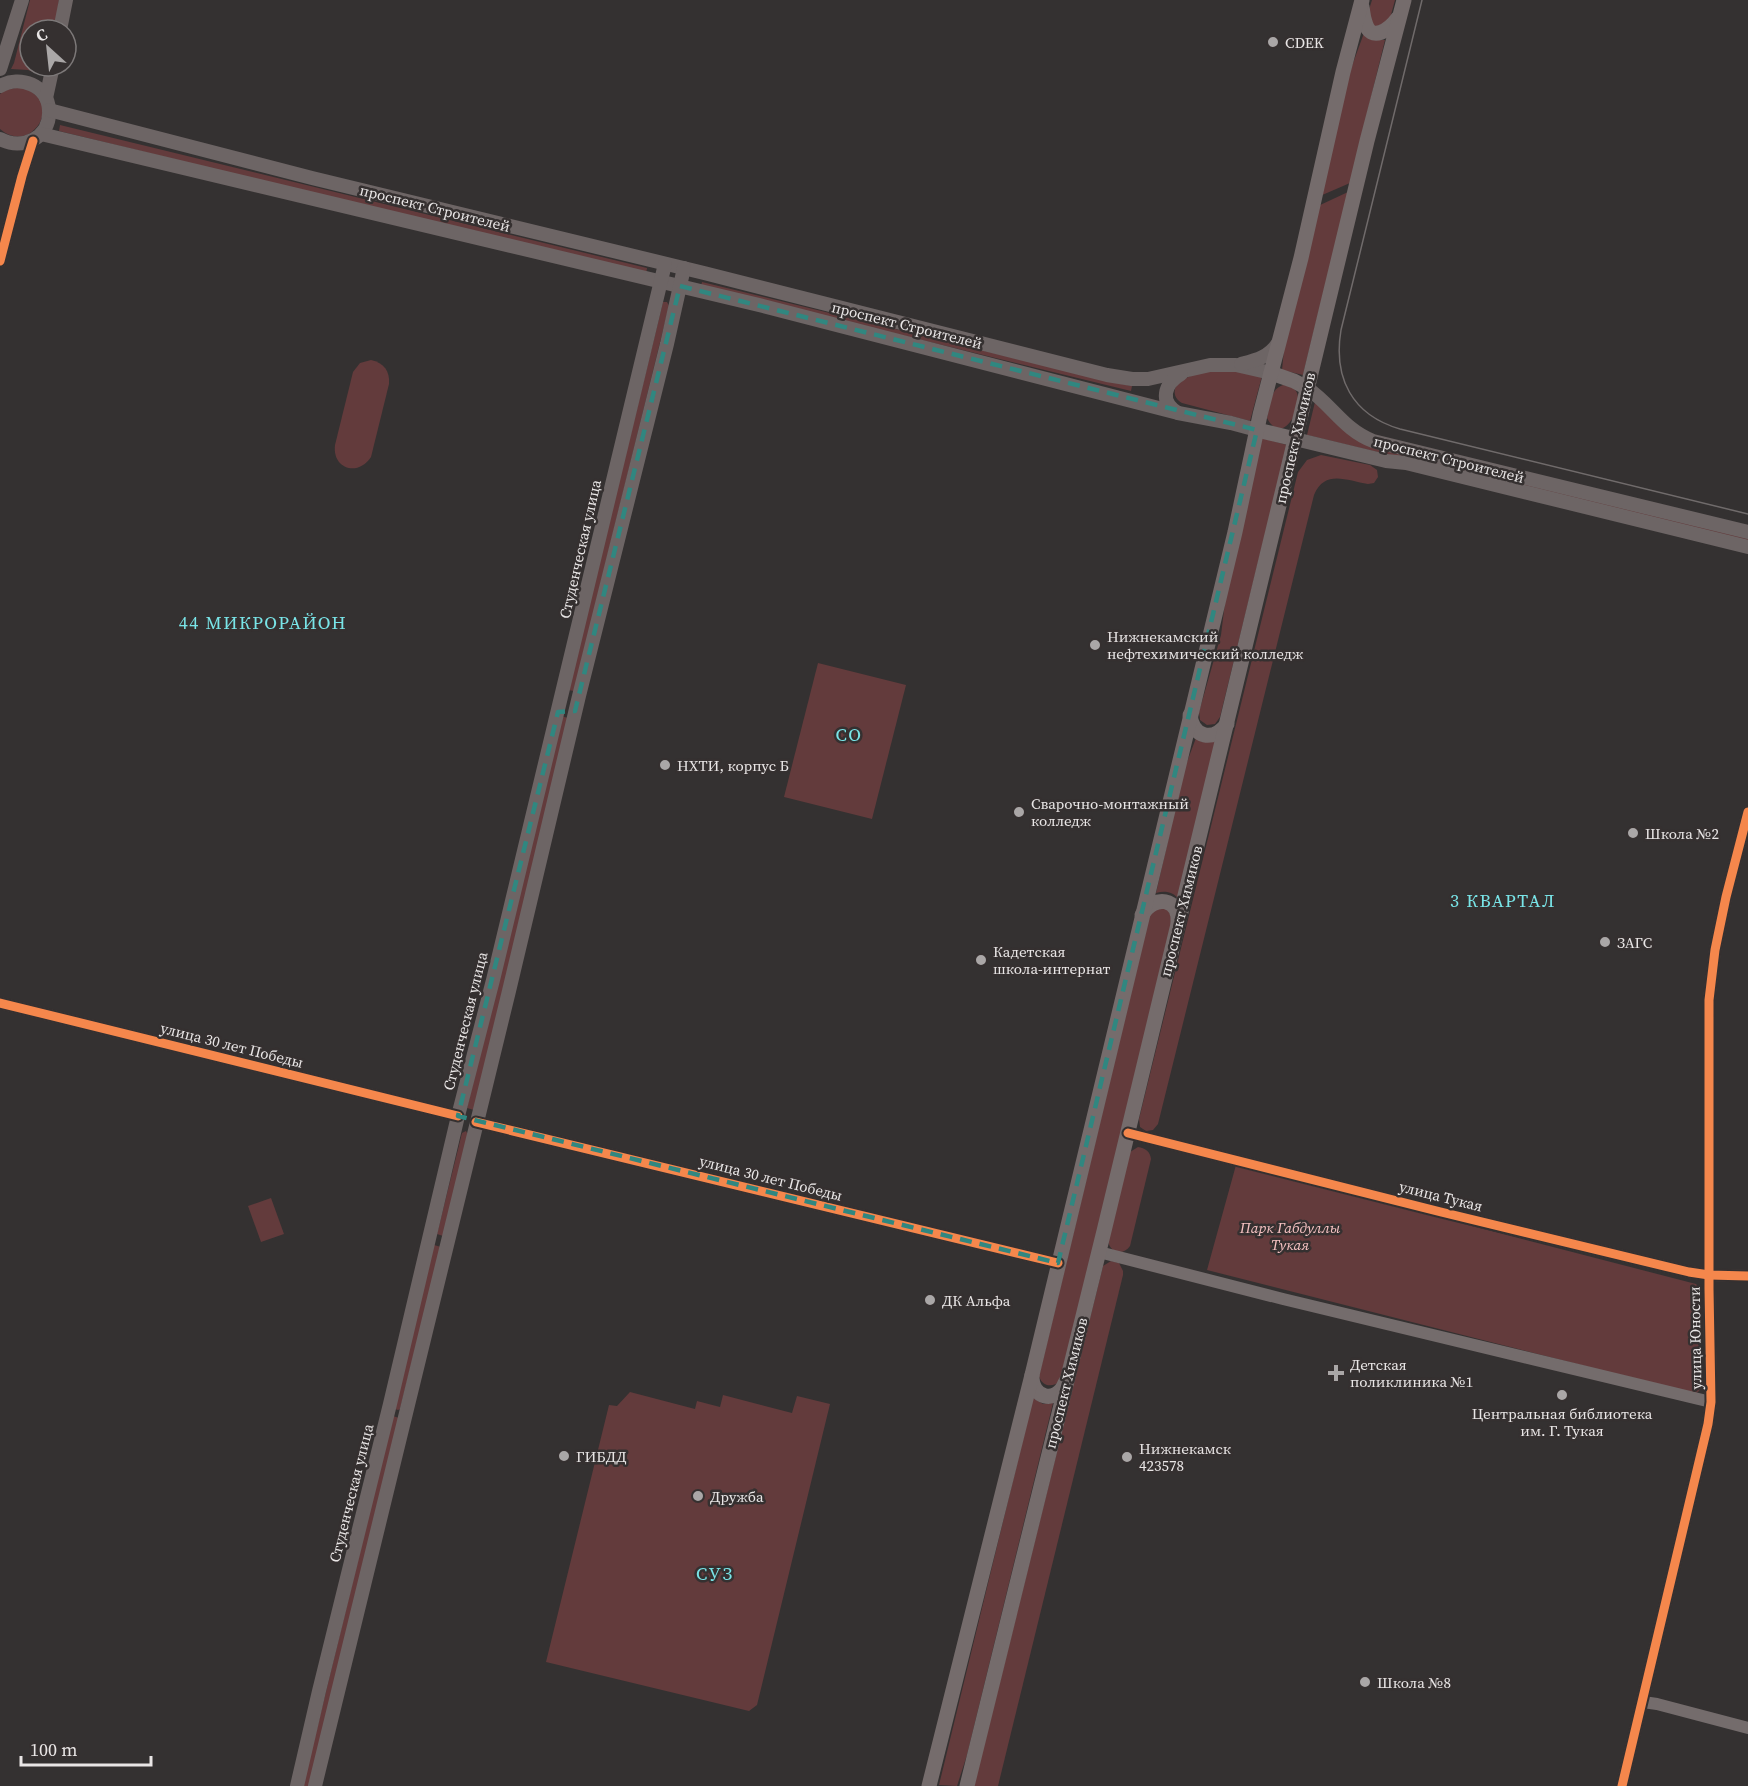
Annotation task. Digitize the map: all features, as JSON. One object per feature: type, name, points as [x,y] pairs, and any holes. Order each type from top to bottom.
[{"type":"main road","points":[[0,69],[22,0]]},
{"type":"main road","points":[[62,18],[66,0]]},
{"type":"main road","name":"проспект Химиков","points":[[967,1786],[1099,1252],[1366,141],[1404,0]]},
{"type":"main road","points":[[1362,1],[1365,23],[1372,32],[1386,31],[1400,16]]},
{"type":"main road","points":[[929,1786],[1032,1375],[1235,532],[1257,430],[1301,258],[1329,129],[1362,1]]},
{"type":"main road","points":[[37,137],[48,123],[51,78]]},
{"type":"main road","points":[[0,86],[8,82],[23,81],[37,87],[48,104]]},
{"type":"main road","name":"проспект Строителей","points":[[48,104],[300,176],[684,268],[1067,366],[1132,379],[1148,379],[1210,365],[1236,364],[1271,373],[1307,388],[1327,403],[1344,424],[1355,433],[1373,441],[1748,532]]},
{"type":"main road","name":"проспект Строителей","points":[[0,139],[15,145],[25,144],[37,137],[146,160],[763,306],[1178,413],[1231,423],[1386,461],[1406,463],[1748,546]]},
{"type":"main road","name":"Студенческая улица","points":[[297,1786],[429,1246],[458,1116],[494,980],[665,264]]},
{"type":"main road","points":[[315,1786],[684,268]]},
{"type":"main road","points":[[1236,364],[1261,358],[1274,350],[1278,343]]},
{"type":"main road","points":[[1178,413],[1168,403],[1167,389],[1174,378],[1188,370]]},
{"type":"main road","points":[[1129,400],[1139,388],[1138,383],[1132,379]]},
{"type":"main road","points":[[562,694],[567,697],[579,696]]},
{"type":"main road","points":[[558,712],[564,708],[574,714]]},
{"type":"main road","points":[[1190,715],[1193,726],[1204,735],[1216,734],[1227,724]]},
{"type":"main road","points":[[1142,915],[1151,904],[1165,901],[1176,909],[1179,916],[1178,923]]},
{"type":"main road","name":"улица 30 лет Победы","points":[[458,1116],[476,1122]]},
{"type":"main road","points":[[429,1246],[438,1240],[443,1241],[446,1248]]},
{"type":"main road","points":[[1032,1375],[1031,1382],[1034,1388],[1045,1396],[1058,1394],[1066,1383]]},
{"type":"main road","points":[[390,1404],[392,1411],[397,1414],[403,1413],[407,1408]]},
{"type":"street","points":[[0,261],[22,176],[37,137]]},
{"type":"street","name":"улица Юности","points":[[1622,1786],[1708,1424],[1711,1402],[1708,1028],[1711,974],[1726,897],[1748,812]]},
{"type":"street","name":"улица 30 лет Победы","points":[[0,1003],[458,1116]]},
{"type":"street","name":"улица 30 лет Победы","points":[[476,1122],[1058,1263]]},
{"type":"street","name":"улица Тукая","points":[[1128,1132],[1441,1212],[1689,1272],[1748,1276]]},
{"type":"street","points":[[1099,1252],[1283,1299],[1711,1402]]},
{"type":"street","points":[[1643,1702],[1748,1728]]},
{"type":"highlighted area","points":[[680,286],[1257,430],[1058,1263],[458,1116],[558,712],[575,711]]},
{"type":"green space","points":[[30,0],[59,0],[56,18],[25,18]]},
{"type":"green space","points":[[1372,0],[1395,0],[1389,22],[1374,27],[1368,13]]},
{"type":"green space","points":[[1364,33],[1379,40],[1385,40],[1350,183],[1320,196],[1349,74]]},
{"type":"green space","points":[[18,47],[18,69],[11,69]]},
{"type":"green space","points":[[20,87],[33,93],[40,100],[43,109],[42,118],[37,127],[21,136],[11,135],[0,129],[0,94],[5,90]]},
{"type":"green space","points":[[60,125],[647,268],[646,275],[59,131]]},
{"type":"green space","points":[[1348,192],[1303,375],[1282,370],[1284,349],[1318,206]]},
{"type":"green space","points":[[702,282],[1132,386],[1131,391],[701,286]]},
{"type":"green space","points":[[663,302],[667,302],[669,306],[574,691],[568,690]]},
{"type":"green space","points":[[371,360],[385,368],[389,384],[371,457],[359,467],[347,468],[338,460],[335,445],[353,372],[360,363]]},
{"type":"green space","points":[[1232,370],[1262,376],[1250,421],[1182,403],[1176,398],[1176,386],[1188,377]]},
{"type":"green space","points":[[1283,385],[1296,391],[1298,405],[1291,421],[1286,427],[1280,429],[1273,426],[1267,418],[1273,394]]},
{"type":"green space","points":[[1315,402],[1353,437],[1748,537],[1748,542],[1307,435]]},
{"type":"green space","points":[[1262,438],[1287,445],[1220,717],[1215,724],[1207,725],[1200,720],[1199,712],[1221,635],[1226,594]]},
{"type":"green space","points":[[1321,455],[1370,465],[1377,470],[1378,477],[1374,483],[1368,484],[1345,479],[1330,479],[1319,487],[1314,495],[1158,1124],[1153,1130],[1146,1131],[1140,1127],[1139,1119],[1298,472],[1307,460]]},
{"type":"green space","points":[[818,663],[906,685],[872,819],[784,797]]},
{"type":"green space","points":[[561,716],[568,718],[474,1110],[467,1108]]},
{"type":"green space","points":[[1196,738],[1202,742],[1215,742],[1179,899],[1169,892],[1156,893],[1184,770]]},
{"type":"green space","points":[[1168,908],[1172,920],[1062,1377],[1056,1384],[1048,1385],[1039,1376],[1151,910]]},
{"type":"green space","points":[[466,1131],[468,1135],[443,1236],[437,1234],[462,1133]]},
{"type":"green space","points":[[1138,1147],[1147,1150],[1151,1159],[1130,1246],[1124,1251],[1117,1252],[1111,1248],[1108,1241],[1130,1152]]},
{"type":"green space","name":"Парк Габдуллы Тукая","points":[[1236,1165],[1696,1284],[1700,1289],[1701,1387],[1695,1394],[1207,1270]]},
{"type":"green space","points":[[271,1198],[284,1234],[261,1242],[248,1206]]},
{"type":"green space","points":[[434,1245],[441,1247],[398,1410],[395,1409]]},
{"type":"green space","points":[[1111,1261],[1119,1263],[1123,1275],[998,1786],[974,1786],[1103,1266]]},
{"type":"green space","name":"Дружба","points":[[630,1392],[695,1409],[697,1401],[720,1407],[723,1395],[792,1413],[797,1396],[830,1404],[757,1705],[749,1711],[546,1662],[609,1405],[617,1406]]},
{"type":"green space","points":[[1033,1398],[1043,1404],[1053,1403],[967,1755],[957,1786],[939,1785]]},
{"type":"green space","points":[[393,1416],[399,1418],[310,1786],[303,1786]]},
{"type":"tram line","points":[[1422,0],[1341,330],[1340,364],[1343,379],[1350,392],[1369,414],[1383,423],[1400,429],[1748,514]]},
{"type":"cycle path","points":[[0,261],[33,141]]},
{"type":"cycle path","points":[[1622,1786],[1708,1424],[1711,1402],[1709,1000],[1715,950],[1748,812]]},
{"type":"cycle path","points":[[0,1003],[458,1116]]},
{"type":"cycle path","points":[[476,1122],[1058,1263]]},
{"type":"cycle path","points":[[1128,1133],[1689,1272],[1748,1276]]},
{"type":"place","name":"CDEK","points":[[1273,42]]},
{"type":"place","name":"Нижнекамский нефтехимический колледж","points":[[1095,645]]},
{"type":"place","name":"НХТИ, корпус Б","points":[[665,765]]},
{"type":"place","name":"Сварочно-монтажный колледж","points":[[1019,812]]},
{"type":"place","name":"Школа №2","points":[[1633,833]]},
{"type":"place","name":"ЗАГС","points":[[1605,942]]},
{"type":"place","name":"Кадетская школа-интернат","points":[[981,960]]},
{"type":"place","name":"ДК Альфа","points":[[930,1300]]},
{"type":"place","name":"Детская поликлиника №1","points":[[1336,1373]]},
{"type":"place","name":"Центральная библиотека им. Г. Тукая","points":[[1562,1395]]},
{"type":"place","name":"ГИБДД","points":[[564,1456]]},
{"type":"place","name":"Нижнекамск 423578","points":[[1127,1457]]},
{"type":"place","name":"Дружба","points":[[698,1496]]},
{"type":"place","name":"Школа №8","points":[[1365,1682]]},
{"type":"district","name":"44 МИКРОРАЙОН","points":[[263,622]]},
{"type":"district","name":"СО","points":[[849,734]]},
{"type":"district","name":"3 КВАРТАЛ","points":[[1503,900]]},
{"type":"district","name":"СУЗ","points":[[715,1573]]}]
